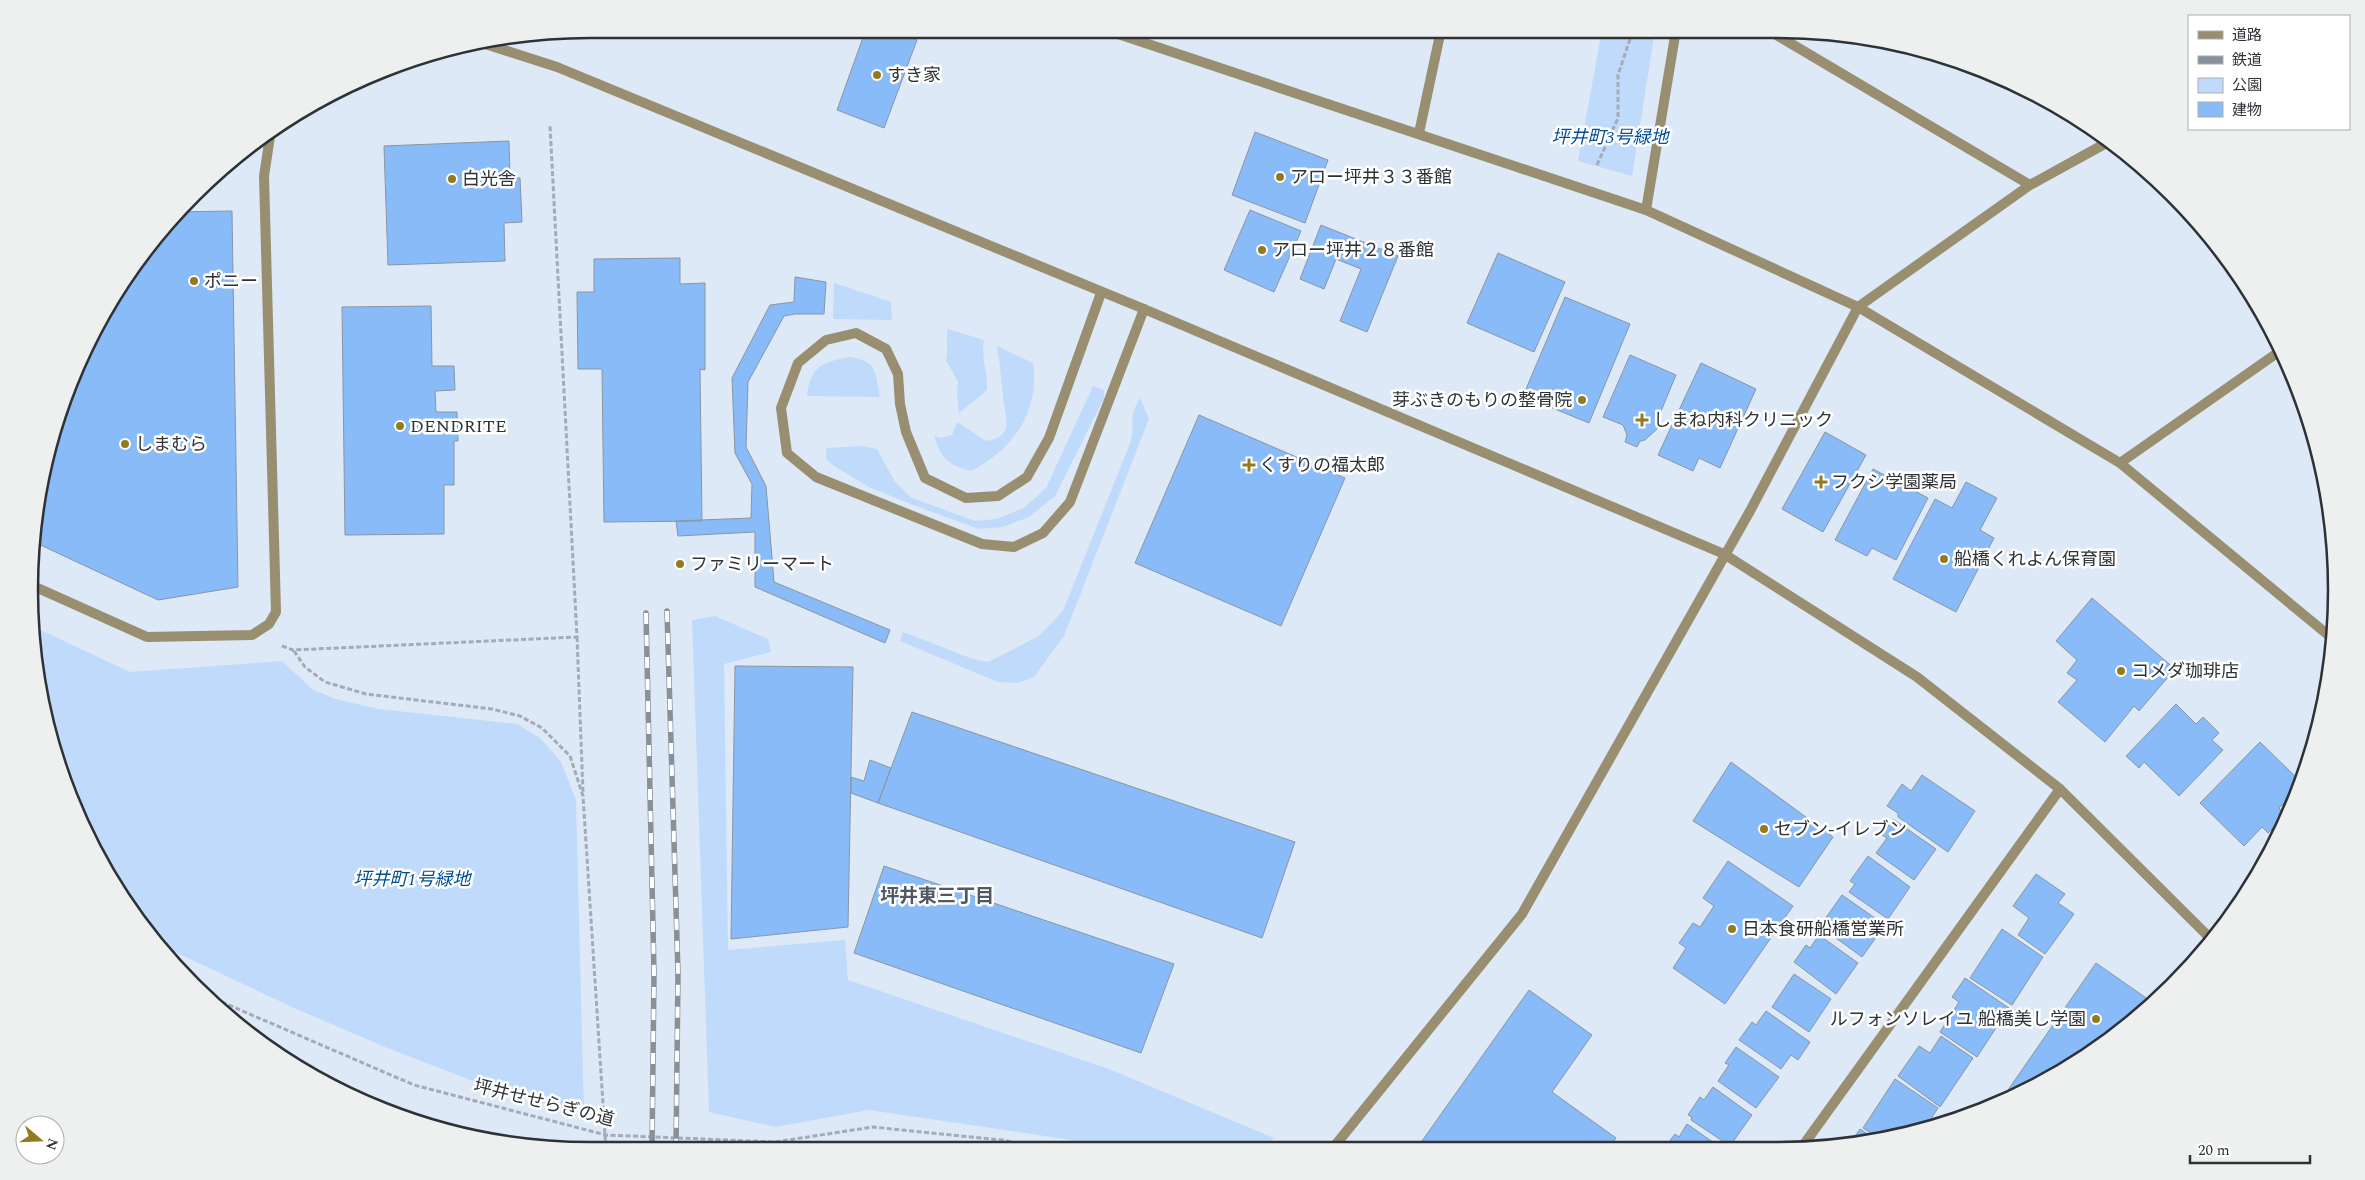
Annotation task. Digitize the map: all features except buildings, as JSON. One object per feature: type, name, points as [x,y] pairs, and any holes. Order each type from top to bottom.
[{"type":"street","points":[[1131,38],[1419,132],[1646,210],[1858,307],[2120,463],[2325,633]]},
{"type":"street","points":[[1419,132],[1439,38]]},
{"type":"street","points":[[1646,210],[1675,38]]},
{"type":"street","points":[[1782,38],[2030,185]]},
{"type":"street","points":[[492,46],[556,67],[1144,309],[1724,554],[1917,677],[2060,789],[2166,892],[2206,934]]},
{"type":"street","points":[[38,588],[147,637],[252,635],[269,624],[276,612],[264,176],[269,141]]},
{"type":"street","points":[[1338,1142],[1522,914],[1750,511],[1858,307],[2030,185],[2102,145]]},
{"type":"street","points":[[1101,292],[1048,438],[1027,477],[998,496],[966,498],[925,478],[906,432],[900,404],[898,374],[886,349],[856,333],[826,340],[798,363],[781,408],[787,453],[816,477],[982,544],[1014,547],[1043,532],[1070,502],[1144,309]]},
{"type":"street","points":[[2120,463],[2275,355]]},
{"type":"street","points":[[1806,1141],[2060,789]]},
{"type":"path","points":[[1597,166],[1618,118],[1618,75],[1630,38]]},
{"type":"path","points":[[550,126],[584,796],[606,1142]]},
{"type":"path","points":[[252,635],[294,650],[576,637]]},
{"type":"path","points":[[294,650],[305,667],[325,682],[366,694],[492,708],[520,716],[542,728],[570,756],[584,796]]},
{"type":"path","name":"坪井せせらぎの道","points":[[222,1002],[414,1085],[606,1135],[775,1142],[872,1128],[1012,1142]]},
{"type":"green space","name":"坪井町3号緑地","points":[[1601,38],[1654,38],[1632,176],[1578,161]]},
{"type":"green space","points":[[834,283],[891,302],[892,320],[833,319]]},
{"type":"green space","points":[[948,329],[984,340],[983,353],[987,390],[959,413],[958,382],[946,360]]},
{"type":"green space","points":[[997,346],[1033,363],[1034,381],[1032,397],[1028,413],[1011,440],[999,452],[971,471],[956,466],[946,459],[939,450],[934,435],[940,438],[952,435],[957,422],[986,441],[1002,435],[1005,430],[1006,418]]},
{"type":"green space","points":[[849,357],[865,361],[874,369],[880,397],[807,396],[814,372],[831,361]]},
{"type":"green space","points":[[1093,386],[1104,390],[1104,398],[1055,496],[1029,517],[1003,527],[979,529],[913,505],[869,487],[834,466],[826,459],[826,448],[862,446],[877,449],[895,482],[912,498],[975,521],[996,519],[1024,508],[1046,488]]},
{"type":"green space","points":[[1140,398],[1149,419],[1064,636],[1034,677],[1018,683],[998,682],[900,641],[903,632],[973,659],[988,662],[1039,636],[1063,611],[1131,441],[1134,410]]},
{"type":"green space","points":[[715,616],[768,639],[771,652],[724,664],[728,950],[845,940],[848,980],[1109,1069],[1274,1138],[1271,1142],[1085,1142],[869,1110],[775,1127],[709,1112],[692,620]]},
{"type":"green space","name":"坪井町1号緑地","points":[[39,629],[130,672],[282,661],[312,689],[335,699],[379,709],[517,724],[540,738],[561,762],[576,800],[584,1114],[494,1089],[390,1049],[294,1008],[172,951],[131,897],[94,834],[67,768],[48,698]]},
{"type":"railway","points":[[667,611],[678,973],[676,1142]]},
{"type":"railway","points":[[646,613],[654,973],[652,1142]]},
{"type":"place","name":"すき家","points":[[877,75]]},
{"type":"place","name":"アロー坪井３３番館","points":[[1280,177]]},
{"type":"place","name":"白光舎","points":[[452,179]]},
{"type":"place","name":"アロー坪井２８番館","points":[[1262,250]]},
{"type":"place","name":"ポニー","points":[[194,281]]},
{"type":"place","name":"芽ぶきのもりの整骨院","points":[[1582,400]]},
{"type":"place","name":"しまね内科クリニック","points":[[1642,420]]},
{"type":"place","name":"DENDRITE","points":[[400,426]]},
{"type":"place","name":"しまむら","points":[[125,444]]},
{"type":"place","name":"くすりの福太郎","points":[[1249,465]]},
{"type":"place","name":"フクシ学園薬局","points":[[1821,482]]},
{"type":"place","name":"船橋くれよん保育園","points":[[1944,559]]},
{"type":"place","name":"ファミリーマート","points":[[680,564]]},
{"type":"place","name":"コメダ珈琲店","points":[[2121,671]]},
{"type":"place","name":"セブン-イレブン","points":[[1764,829]]},
{"type":"place","name":"日本食研船橋営業所","points":[[1732,929]]},
{"type":"place","name":"ルフォンソレイユ 船橋美し学園","points":[[2096,1019]]},
{"type":"district","name":"坪井東三丁目","points":[[937,896]]}]
